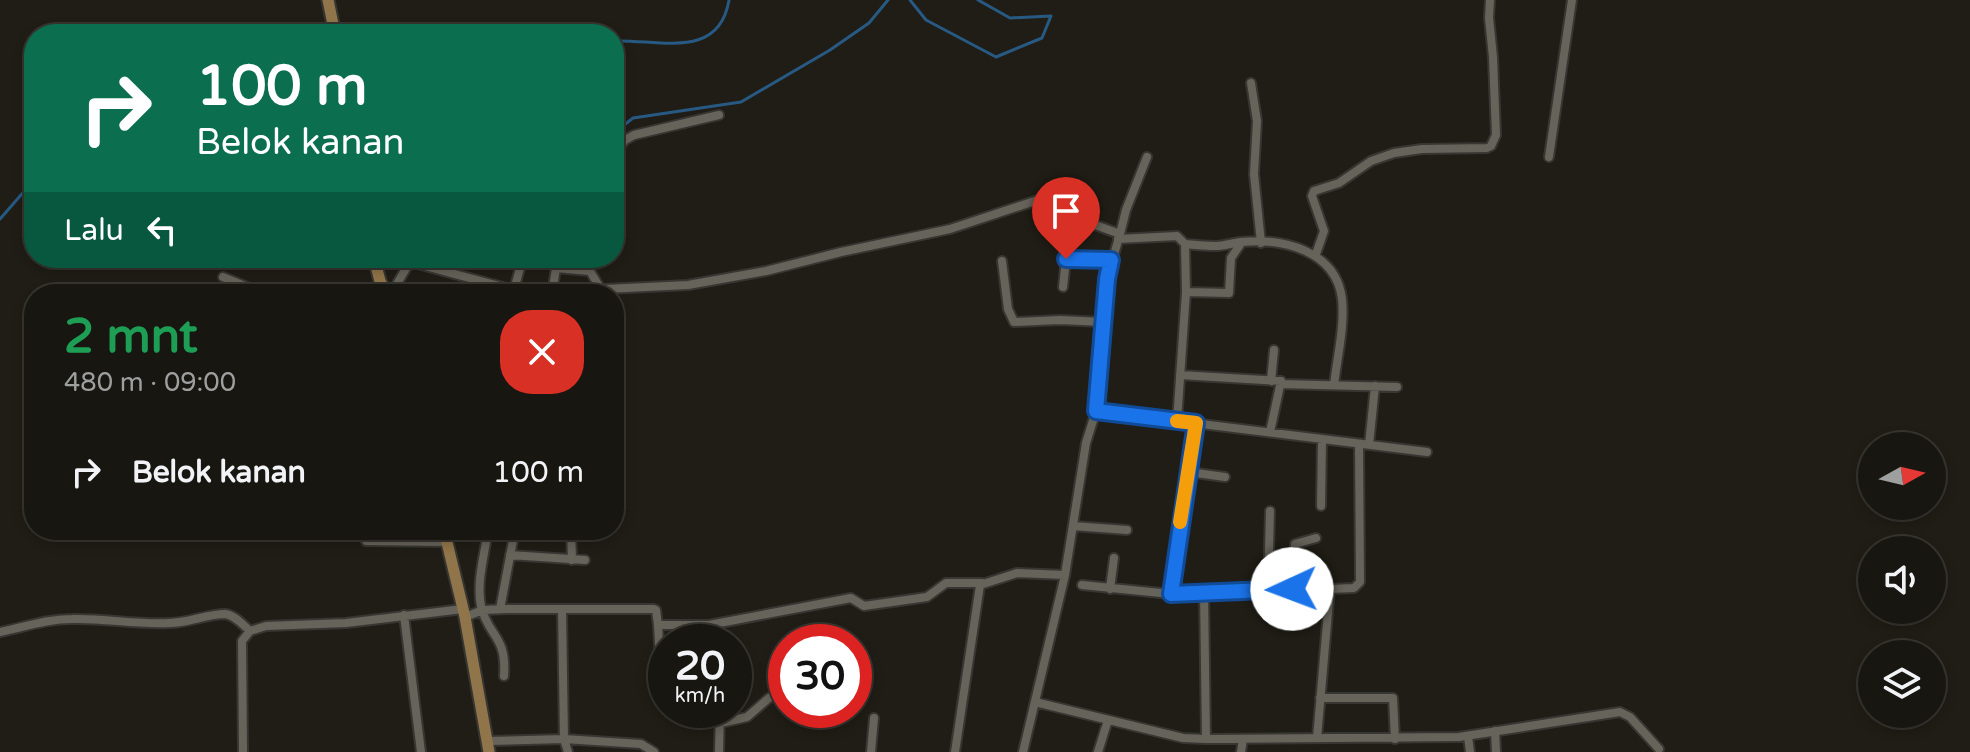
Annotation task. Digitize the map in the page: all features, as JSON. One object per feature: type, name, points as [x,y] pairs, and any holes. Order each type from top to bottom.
[{"type":"main road","points":[[328,0],[334,24]]},
{"type":"main road","points":[[446,540],[464,613],[488,746]]},
{"type":"street","points":[[1316,254],[1324,231],[1312,196],[1314,191],[1339,183],[1371,161],[1394,153],[1491,146],[1496,135],[1490,0]]},
{"type":"street","points":[[1549,157],[1572,0]]},
{"type":"street","points":[[1251,83],[1257,121],[1254,174],[1261,243]]},
{"type":"street","points":[[624,141],[634,135],[719,115]]},
{"type":"street","points":[[1023,752],[1065,575],[1086,443],[1096,411],[1111,260],[1147,157]]},
{"type":"street","points":[[624,288],[688,285],[766,271],[950,229],[1054,194],[1059,197],[1068,215],[1119,237],[1177,236],[1185,244],[1218,246],[1242,242],[1286,245],[1316,254],[1332,272],[1342,296],[1334,385]]},
{"type":"street","points":[[1186,292],[1229,293],[1231,258],[1242,242]]},
{"type":"street","points":[[1177,421],[1186,292],[1185,244]]},
{"type":"street","points":[[1063,287],[1066,259],[1111,260]]},
{"type":"street","points":[[1002,261],[1008,309],[1014,322],[1104,322]]},
{"type":"street","points":[[437,268],[488,284]]},
{"type":"street","points":[[516,284],[520,268]]},
{"type":"street","points":[[554,284],[556,268],[590,271],[598,284]]},
{"type":"street","points":[[223,277],[240,284]]},
{"type":"street","points":[[1270,432],[1278,379],[1274,350]]},
{"type":"street","points":[[1180,375],[1397,387]]},
{"type":"street","points":[[1369,445],[1375,386]]},
{"type":"street","points":[[1096,411],[1427,452]]},
{"type":"street","points":[[1171,594],[1196,423]]},
{"type":"street","points":[[1321,506],[1322,440]]},
{"type":"street","points":[[1082,585],[1171,594],[1354,588],[1360,582],[1359,445]]},
{"type":"street","points":[[1189,472],[1225,477]]},
{"type":"street","points":[[1268,589],[1270,511]]},
{"type":"street","points":[[1073,526],[1127,530]]},
{"type":"street","points":[[1292,589],[1295,544],[1316,538]]},
{"type":"street","points":[[487,540],[481,581],[503,647],[504,676]]},
{"type":"street","points":[[490,610],[513,540]]},
{"type":"street","points":[[571,540],[572,560]]},
{"type":"street","points":[[510,555],[585,560]]},
{"type":"street","points":[[1110,589],[1114,558]]},
{"type":"street","points":[[714,624],[851,598],[864,606],[927,597],[946,583],[983,583],[1017,573],[1065,575]]},
{"type":"street","points":[[955,752],[979,587],[983,583]]},
{"type":"street","points":[[1317,738],[1330,589]]},
{"type":"street","points":[[1204,591],[1206,739]]},
{"type":"street","points":[[562,609],[564,739],[568,752]]},
{"type":"street","points":[[243,752],[242,641],[250,631],[266,626],[346,623],[404,615],[490,610],[562,609],[654,609],[658,624]]},
{"type":"street","points":[[0,632],[39,621],[70,619],[175,623],[225,614],[234,617],[250,631]]},
{"type":"street","points":[[404,615],[421,752]]},
{"type":"street","points":[[1320,698],[1393,698],[1395,739]]},
{"type":"street","points":[[752,713],[768,699]]},
{"type":"street","points":[[1035,702],[1183,738],[1206,739],[1331,740],[1468,736],[1623,712],[1659,749]]},
{"type":"street","points":[[871,752],[874,718]]},
{"type":"street","points":[[1098,752],[1108,720]]},
{"type":"street","points":[[719,752],[721,728]]},
{"type":"street","points":[[1495,731],[1496,752]]},
{"type":"street","points":[[1468,736],[1470,752]]},
{"type":"street","points":[[488,746],[564,739],[641,744],[654,752]]},
{"type":"street","points":[[1241,752],[1243,739]]},
{"type":"street","points":[[1331,740],[1331,752]]},
{"type":"waterway","points":[[624,41],[684,43],[700,39],[713,32],[723,19],[729,0]]},
{"type":"waterway","points":[[624,125],[633,118],[741,102],[830,50],[869,23],[888,0]]},
{"type":"waterway","points":[[910,0],[926,20],[996,57],[1042,38],[1051,16],[1010,18],[978,0]]},
{"type":"waterway","points":[[0,219],[24,191]]},
{"type":"slow traffic","points":[[1177,421],[1196,423],[1180,522]]},
{"type":"route","points":[[1066,259],[1111,260],[1096,411],[1196,423],[1171,594],[1292,589]]}]
